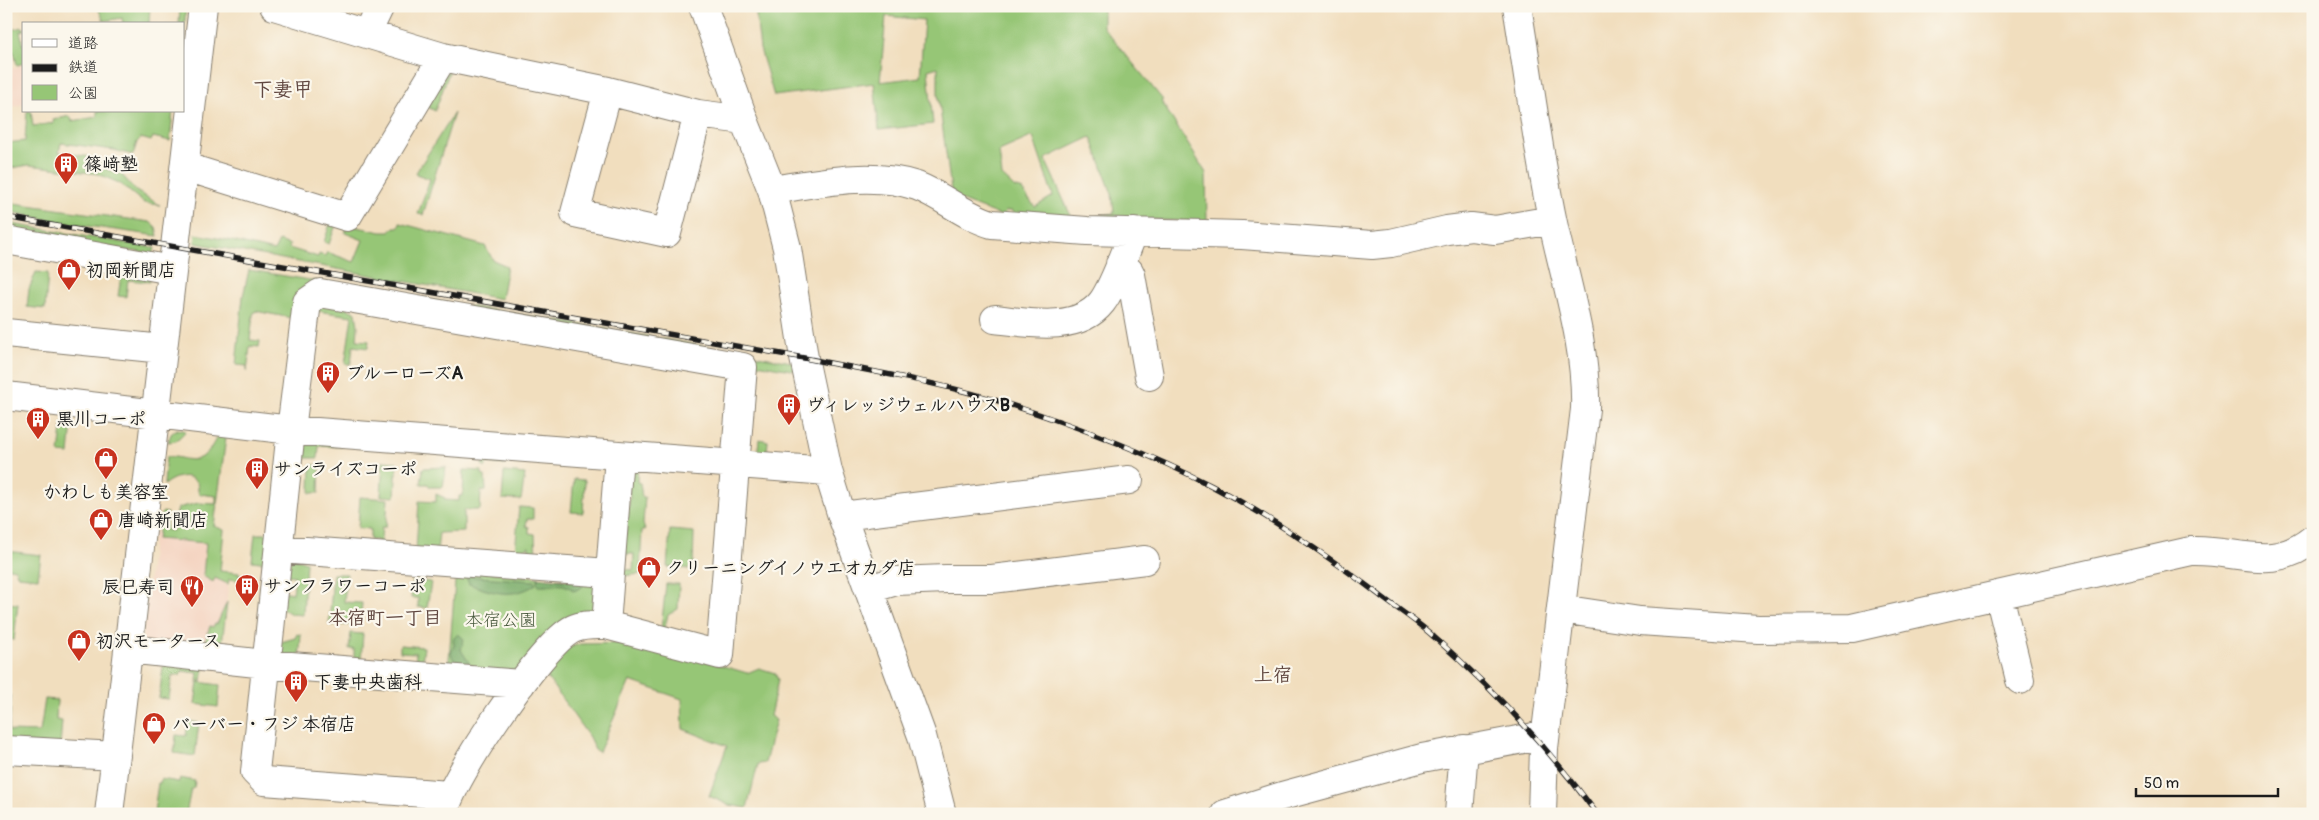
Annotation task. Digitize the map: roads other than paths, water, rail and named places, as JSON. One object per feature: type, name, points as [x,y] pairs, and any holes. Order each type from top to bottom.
[{"type":"street","points":[[110,814],[172,270],[186,167],[191,46],[203,6]]},
{"type":"street","points":[[274,6],[442,57],[608,91],[698,114],[744,120]]},
{"type":"street","points":[[367,33],[380,6]]},
{"type":"street","points":[[703,6],[744,120],[772,190],[787,248],[804,358],[828,471],[842,516],[922,736],[942,814]]},
{"type":"street","points":[[1517,6],[1552,220],[1578,336],[1586,387],[1585,409],[1546,732],[1542,814]]},
{"type":"street","points":[[186,167],[347,217],[442,57]]},
{"type":"street","points":[[608,91],[575,213],[666,233],[698,114]]},
{"type":"street","points":[[772,190],[836,182],[890,180],[933,193],[979,220],[992,224],[1134,232],[1242,235],[1372,245],[1391,243],[1448,230],[1471,227],[1495,230],[1552,220]]},
{"type":"street","points":[[995,319],[1051,324],[1087,314],[1103,301],[1134,232]]},
{"type":"street","points":[[6,240],[172,270]]},
{"type":"street","points":[[1120,264],[1129,271],[1131,276],[1150,376]]},
{"type":"street","points":[[320,293],[743,367],[734,464],[720,655],[606,625],[591,624],[573,629],[549,648],[521,684],[456,780],[446,804],[264,781],[255,772],[265,664],[307,302],[320,293]]},
{"type":"street","points":[[6,333],[163,349]]},
{"type":"street","points":[[6,396],[291,430],[828,471]]},
{"type":"street","points":[[606,625],[619,456]]},
{"type":"street","points":[[842,516],[1129,480]]},
{"type":"street","points":[[1561,609],[1640,621],[1776,629],[1852,628],[2191,550],[2208,550],[2251,557],[2280,557],[2293,553],[2313,539]]},
{"type":"street","points":[[279,549],[609,573]]},
{"type":"street","points":[[869,589],[896,581],[986,580],[1145,560]]},
{"type":"street","points":[[1999,595],[2020,680]]},
{"type":"street","points":[[128,649],[265,664],[521,684]]},
{"type":"street","points":[[1225,814],[1282,796],[1422,758],[1534,737],[1546,732]]},
{"type":"street","points":[[1513,741],[1543,770]]},
{"type":"street","points":[[1459,814],[1464,749]]},
{"type":"street","points":[[6,750],[116,756]]},
{"type":"railway","points":[[6,217],[883,373],[986,397],[1088,432],[1188,474],[1255,510],[1318,550],[1414,620],[1457,657],[1500,699],[1560,766],[1597,814]]},
{"type":"place","name":"篠﨑塾","points":[[66,185]]},
{"type":"place","name":"初岡新聞店","points":[[69,291]]},
{"type":"place","name":"ブルーローズA","points":[[328,394]]},
{"type":"place","name":"ヴィレッジウェルハウスB","points":[[789,426]]},
{"type":"place","name":"黒川コーポ","points":[[38,440]]},
{"type":"place","name":"かわしも美容室","points":[[106,480]]},
{"type":"place","name":"サンライズコーポ","points":[[257,490]]},
{"type":"place","name":"唐崎新聞店","points":[[101,541]]},
{"type":"place","name":"クリーニングイノウエオカダ店","points":[[649,589]]},
{"type":"place","name":"サンフラワーコーポ","points":[[247,607]]},
{"type":"place","name":"辰巳寿司","points":[[192,608]]},
{"type":"place","name":"初沢モータース","points":[[79,662]]},
{"type":"place","name":"下妻中央歯科","points":[[296,703]]},
{"type":"place","name":"バーバー・フジ 本宿店","points":[[154,745]]},
{"type":"district","name":"下妻甲","points":[[283,89]]},
{"type":"district","name":"本宿町一丁目","points":[[385,617]]},
{"type":"district","name":"上宿","points":[[1273,674]]},
{"type":"park label","name":"本宿公園","points":[[501,620]]}]
